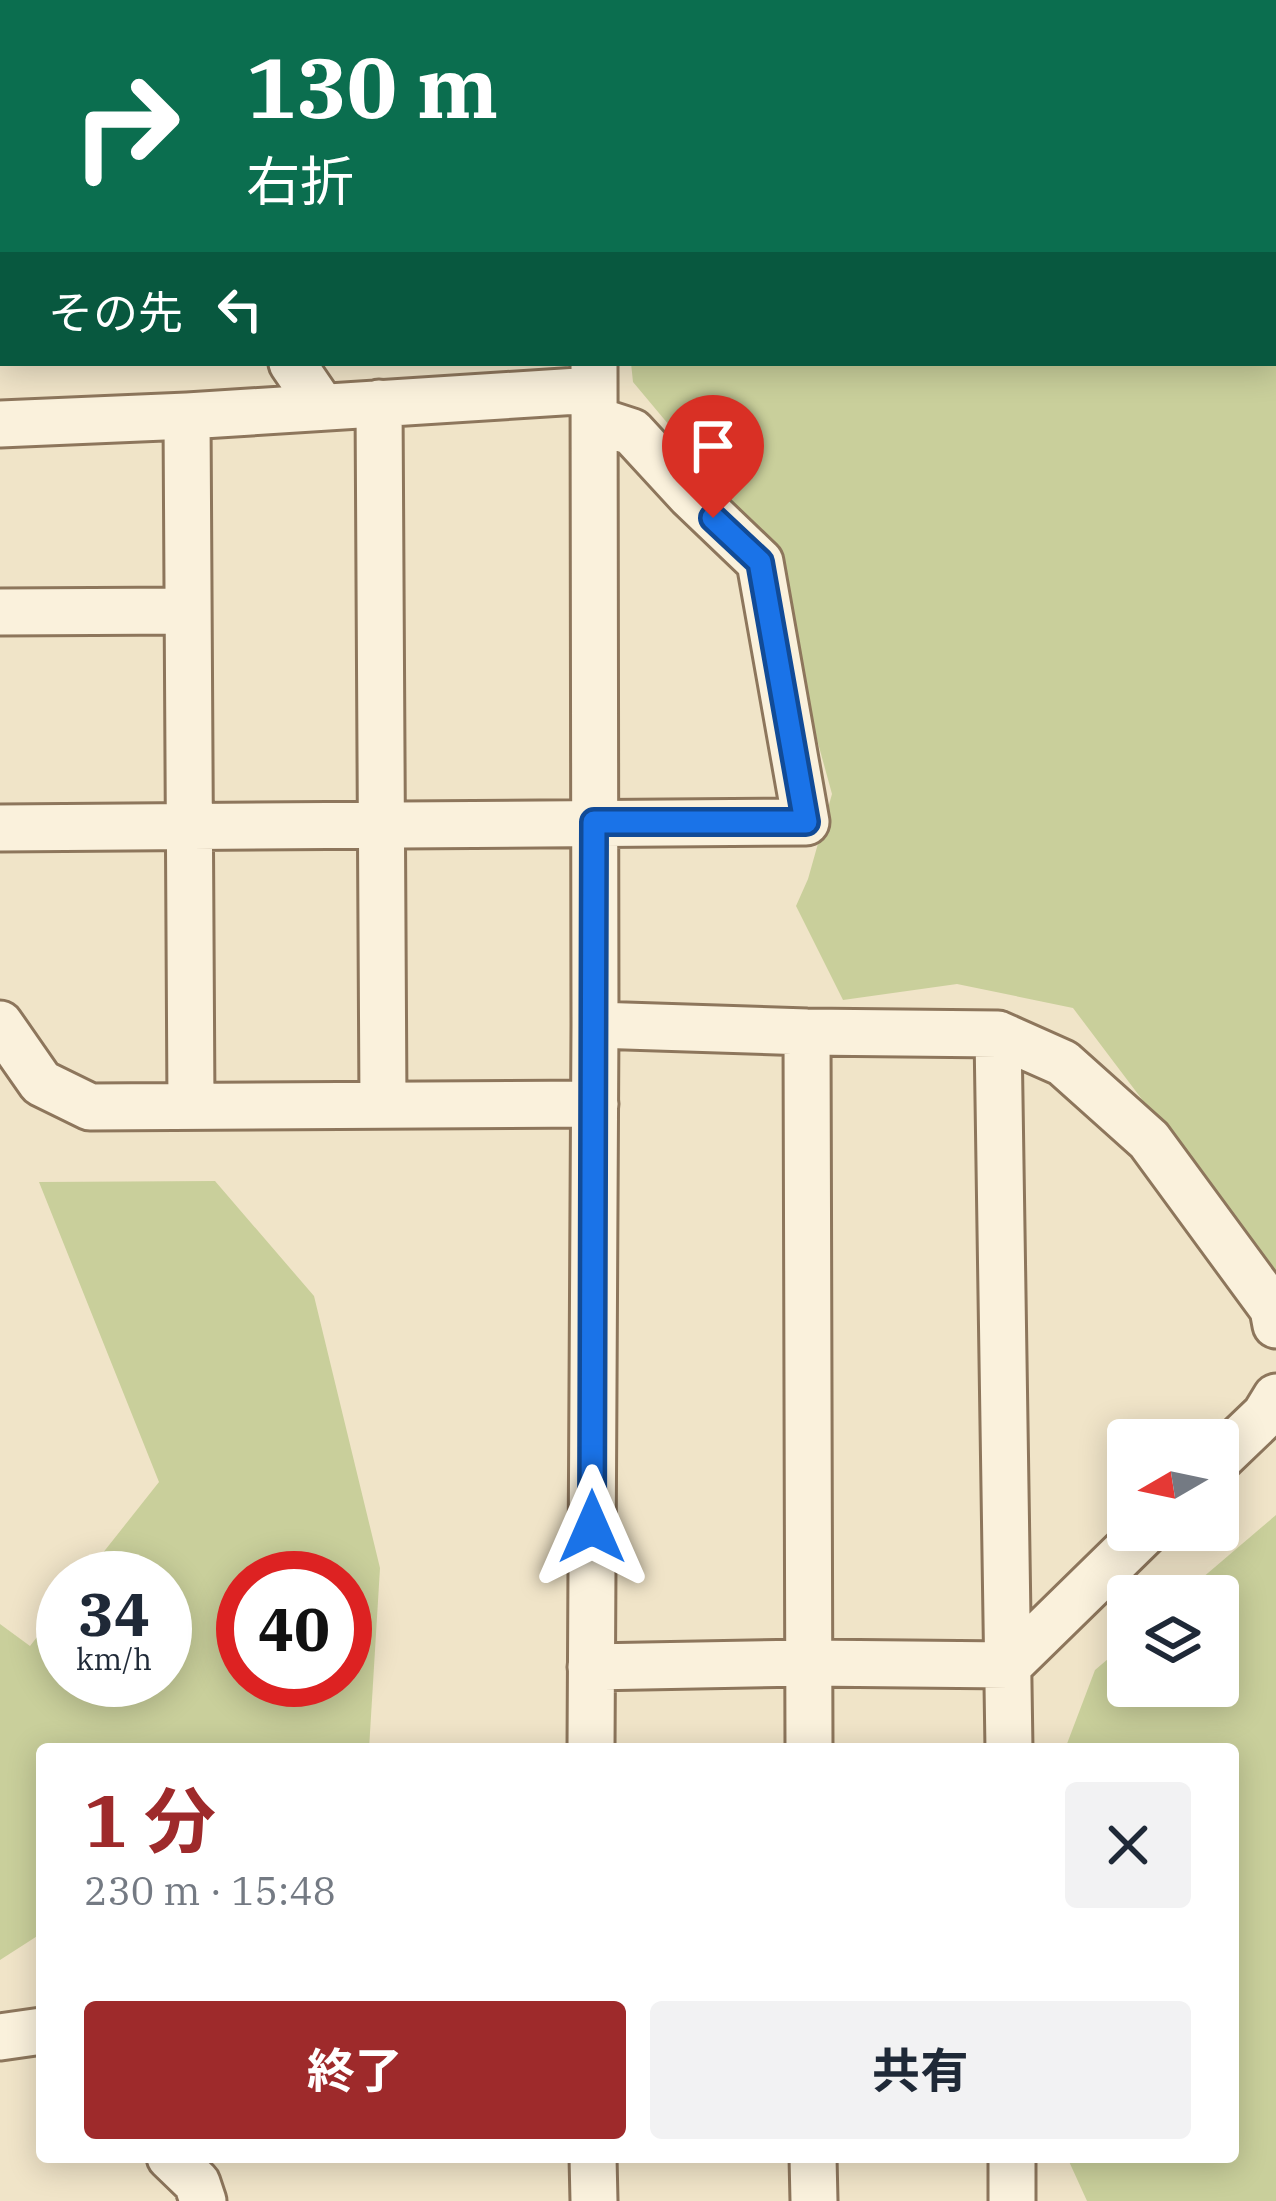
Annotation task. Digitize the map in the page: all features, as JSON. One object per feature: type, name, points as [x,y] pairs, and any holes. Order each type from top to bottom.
[{"type":"street","points":[[294,366],[322,407]]},
{"type":"street","points":[[0,424],[594,391]]},
{"type":"street","points":[[591,1743],[594,391]]},
{"type":"street","points":[[0,828],[806,822],[760,562],[594,391]]},
{"type":"street","points":[[379,403],[382,1104]]},
{"type":"street","points":[[187,416],[191,1106]]},
{"type":"street","points":[[0,612],[186,611]]},
{"type":"street","points":[[0,1024],[41,1083],[90,1107],[595,1105]]},
{"type":"street","points":[[595,1025],[998,1034],[1063,1063],[1149,1140],[1273,1309],[1276,1325]]},
{"type":"street","points":[[807,1032],[809,1743]]},
{"type":"street","points":[[998,1034],[1009,1743]]},
{"type":"street","points":[[1239,1439],[1276,1397]]},
{"type":"street","points":[[591,1667],[1009,1665],[1126,1551]]},
{"type":"street","points":[[176,2163],[197,2183],[203,2201]]},
{"type":"street","points":[[593,2163],[594,2201]]},
{"type":"street","points":[[814,2163],[814,2201]]},
{"type":"street","points":[[1012,2163],[1012,2201]]},
{"type":"green space","points":[[631,366],[1276,366],[1276,1277],[1073,1008],[957,984],[843,1000],[796,906],[832,794],[761,535],[633,382]]},
{"type":"green space","points":[[215,1181],[314,1296],[380,1568],[372,1700],[372,1551],[216,1551],[216,1707],[372,1707],[369,1743],[36,1743],[36,1937],[0,1960],[0,1624],[30,1646],[36,1638],[36,1707],[192,1707],[192,1551],[104,1551],[159,1482],[39,1182]]},
{"type":"green space","points":[[1276,1515],[1276,2201],[1087,2201],[1070,2163],[1239,2163],[1239,1743],[1067,1743],[1095,1670],[1107,1660],[1107,1707],[1239,1707],[1239,1575],[1206,1575]]},
{"type":"route","points":[[592,1527],[594,822],[806,822],[760,562],[713,518]]}]
